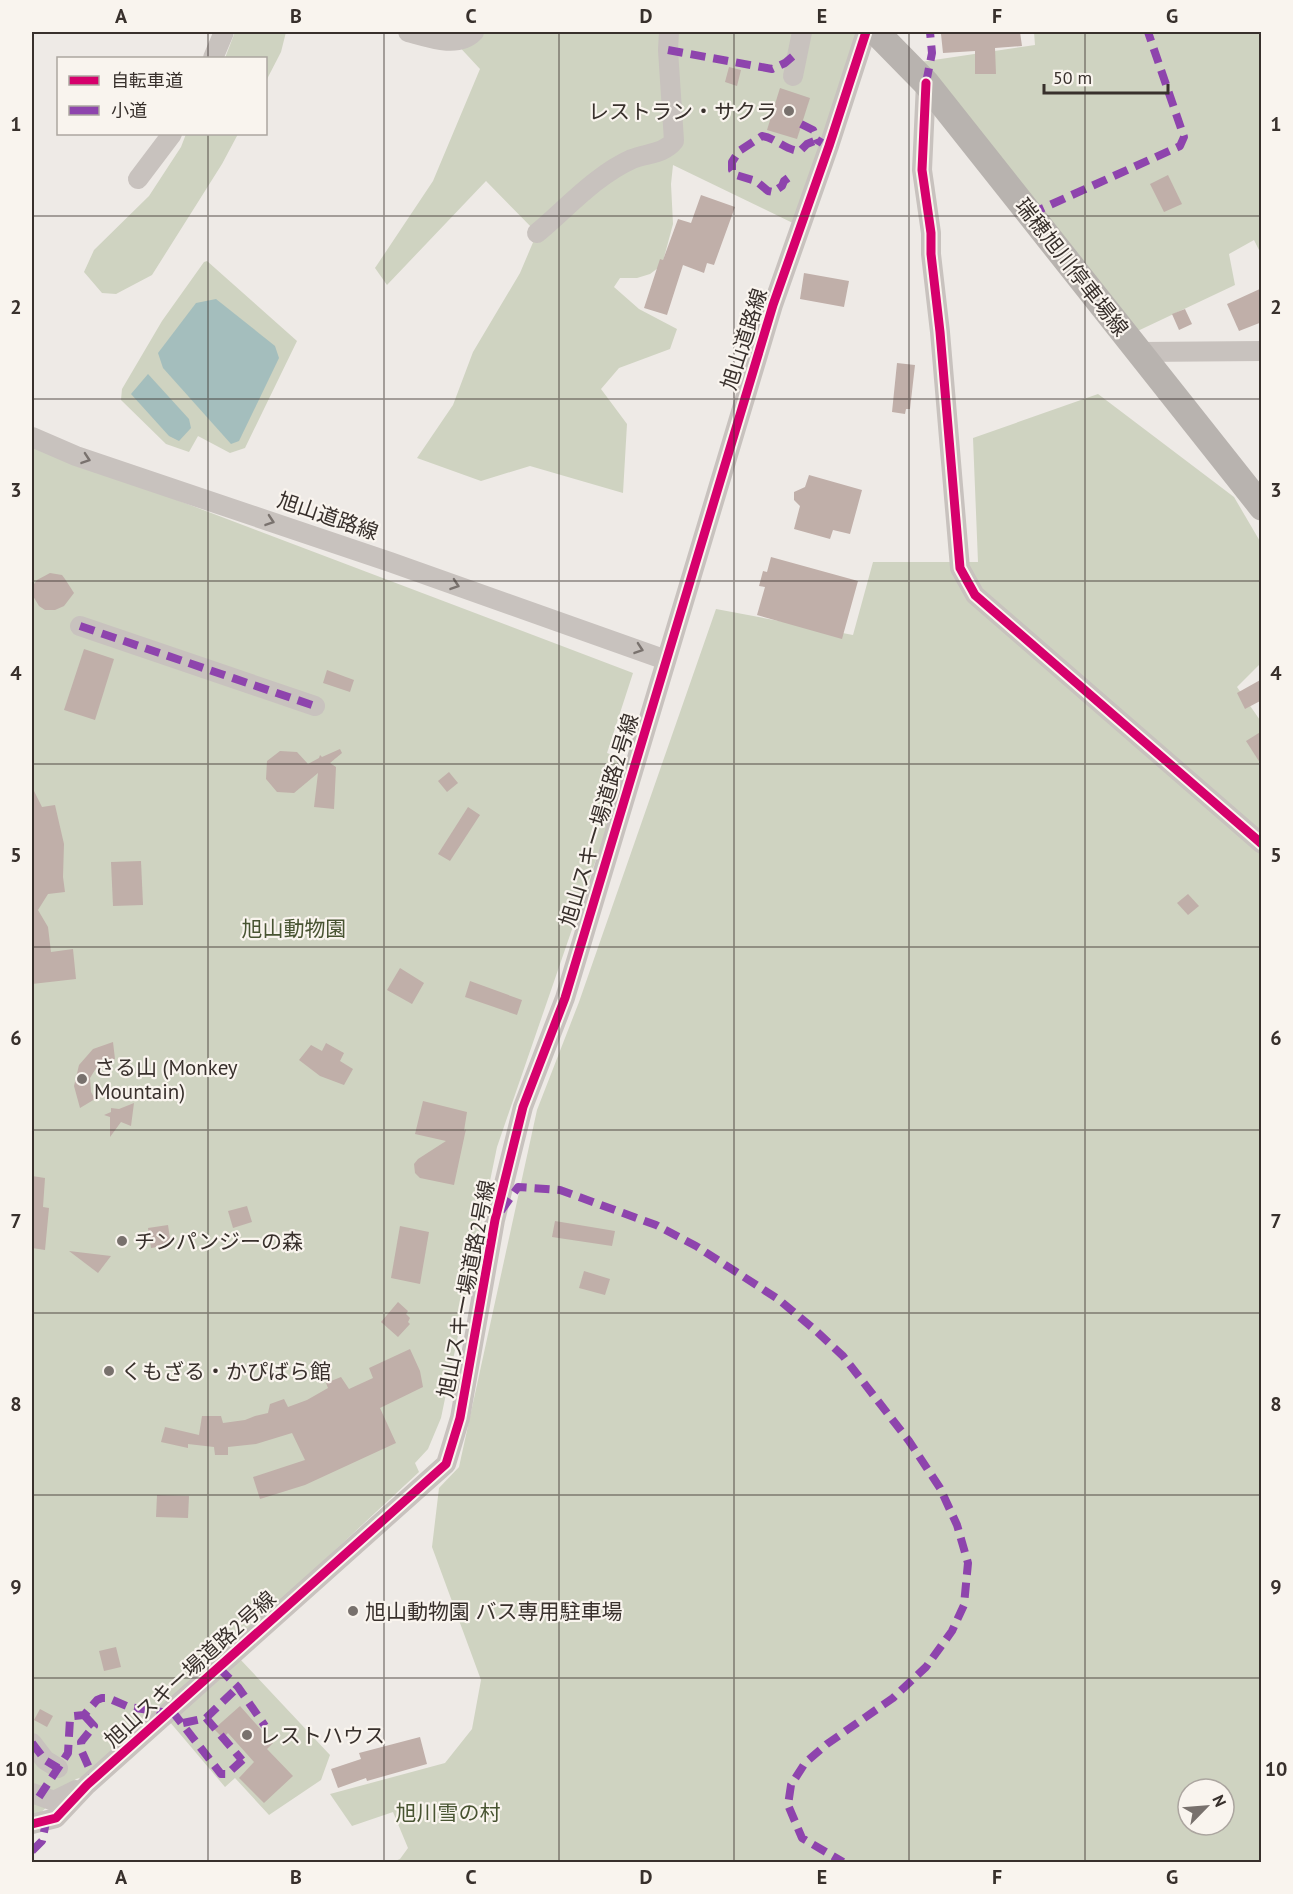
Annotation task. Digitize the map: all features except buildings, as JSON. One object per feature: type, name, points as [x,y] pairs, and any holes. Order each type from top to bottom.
[{"type":"main road","name":"瑞穂旭川停車場線","points":[[876,32],[926,83],[1262,507]]},
{"type":"street","points":[[213,57],[224,32]]},
{"type":"street","points":[[408,32],[431,38],[454,40],[469,36],[474,32]]},
{"type":"street","points":[[537,233],[613,169],[635,158],[668,148],[674,141],[668,50],[669,32]]},
{"type":"street","points":[[792,76],[802,32]]},
{"type":"street","name":"旭山道路線","points":[[32,437],[76,456],[390,562],[666,660],[689,591],[729,447],[773,305],[866,32]]},
{"type":"street","points":[[926,83],[922,170],[931,233],[931,254],[960,568],[975,595],[1262,844]]},
{"type":"street","points":[[138,179],[171,135]]},
{"type":"street","points":[[1140,352],[1262,351]]},
{"type":"street","points":[[80,626],[315,706]]},
{"type":"street","name":"旭山スキー場道路2号線","points":[[87,1785],[446,1464],[460,1418],[495,1220],[524,1107],[566,998],[666,660]]},
{"type":"street","points":[[32,1743],[45,1760],[58,1768]]},
{"type":"street","points":[[32,1793],[54,1801],[87,1785]]},
{"type":"street","points":[[32,1824],[56,1818],[87,1785]]},
{"type":"green space","points":[[235,32],[286,32],[281,52],[267,79],[267,57],[225,57]]},
{"type":"green space","points":[[474,32],[866,32],[801,227],[673,165],[671,184],[673,224],[662,265],[650,274],[637,278],[620,278],[614,287],[639,309],[677,329],[670,349],[619,368],[601,389],[627,424],[623,493],[530,466],[481,481],[417,458],[453,405],[473,352],[520,273],[537,233],[486,181],[387,285],[375,268],[433,181],[480,69],[454,41]]},
{"type":"green space","points":[[1034,32],[1261,32],[1261,254],[1254,240],[1229,254],[1235,285],[1127,336],[907,64],[1035,45]]},
{"type":"green space","points":[[186,135],[237,135],[222,164],[152,275],[116,294],[102,293],[84,272],[94,250],[149,196],[181,147]]},
{"type":"green space","points":[[207,261],[297,341],[245,448],[230,453],[198,436],[189,452],[166,444],[121,400],[122,389],[162,321],[204,262]]},
{"type":"green space","name":"旭川雪の村","points":[[1098,394],[1234,497],[1261,543],[1261,663],[1237,687],[1262,723],[1261,1862],[393,1862],[400,1859],[408,1848],[393,1812],[352,1826],[330,1794],[445,1763],[472,1729],[481,1680],[432,1547],[439,1488],[459,1467],[537,1110],[579,1002],[716,609],[853,635],[873,562],[978,562],[973,438]]},
{"type":"green space","name":"旭山動物園","points":[[32,445],[633,673],[607,753],[630,761],[497,1147],[441,1418],[428,1449],[415,1463],[419,1472],[170,1704],[83,1777],[76,1779],[32,1821]]},
{"type":"green space","points":[[239,1658],[330,1755],[321,1780],[269,1815],[235,1778],[225,1787],[169,1721]]},
{"type":"water","points":[[216,299],[275,346],[279,358],[239,441],[231,444],[163,368],[158,353],[196,303]]},
{"type":"water","points":[[148,374],[189,419],[191,428],[179,441],[169,436],[131,394]]},
{"type":"marked path","points":[[926,83],[932,53],[930,32]]},
{"type":"marked path","points":[[1030,214],[1180,146],[1184,137],[1148,32]]},
{"type":"marked path","points":[[668,50],[772,69],[785,63],[798,52]]},
{"type":"marked path","points":[[801,124],[813,130],[817,140],[822,143]]},
{"type":"marked path","points":[[788,178],[773,192],[768,191],[756,181],[736,175],[732,170],[732,162],[739,151],[762,136],[790,149],[800,151],[807,144],[817,140]]},
{"type":"marked path","points":[[80,626],[315,706]]},
{"type":"marked path","points":[[501,1211],[518,1187],[560,1190],[656,1225],[696,1246],[778,1299],[843,1356],[909,1441],[940,1488],[957,1525],[968,1563],[964,1605],[952,1631],[926,1667],[893,1698],[827,1744],[805,1763],[791,1785],[788,1805],[802,1838],[843,1862]]},
{"type":"marked path","points":[[219,1668],[238,1687],[265,1726]]},
{"type":"marked path","points":[[206,1718],[238,1687]]},
{"type":"marked path","points":[[39,1797],[68,1753],[70,1719],[84,1715],[97,1700],[108,1698],[129,1707],[169,1713]]},
{"type":"marked path","points":[[172,1711],[221,1774],[227,1774],[248,1755]]},
{"type":"marked path","points":[[84,1715],[94,1726],[81,1742],[82,1752],[94,1779]]},
{"type":"marked path","points":[[183,1723],[206,1718],[242,1760]]},
{"type":"marked path","points":[[32,1743],[45,1760],[58,1768]]},
{"type":"marked path","points":[[32,1851],[42,1841],[47,1818]]},
{"type":"cycle path","points":[[32,1824],[56,1818],[87,1785],[446,1464],[460,1418],[495,1220],[523,1107],[565,998],[773,305],[866,32]]},
{"type":"cycle path","points":[[926,83],[922,170],[931,233],[931,254],[960,568],[975,595],[1262,844]]},
{"type":"place","name":"レストラン・サクラ","points":[[789,111]]},
{"type":"place","name":"さる山 (Monkey Mountain)","points":[[82,1079]]},
{"type":"place","name":"チンパンジーの森","points":[[122,1241]]},
{"type":"place","name":"くもざる・かぴばら館","points":[[109,1371]]},
{"type":"place","name":"旭山動物園 バス専用駐車場","points":[[353,1611]]},
{"type":"place","name":"レストハウス","points":[[247,1735]]}]
